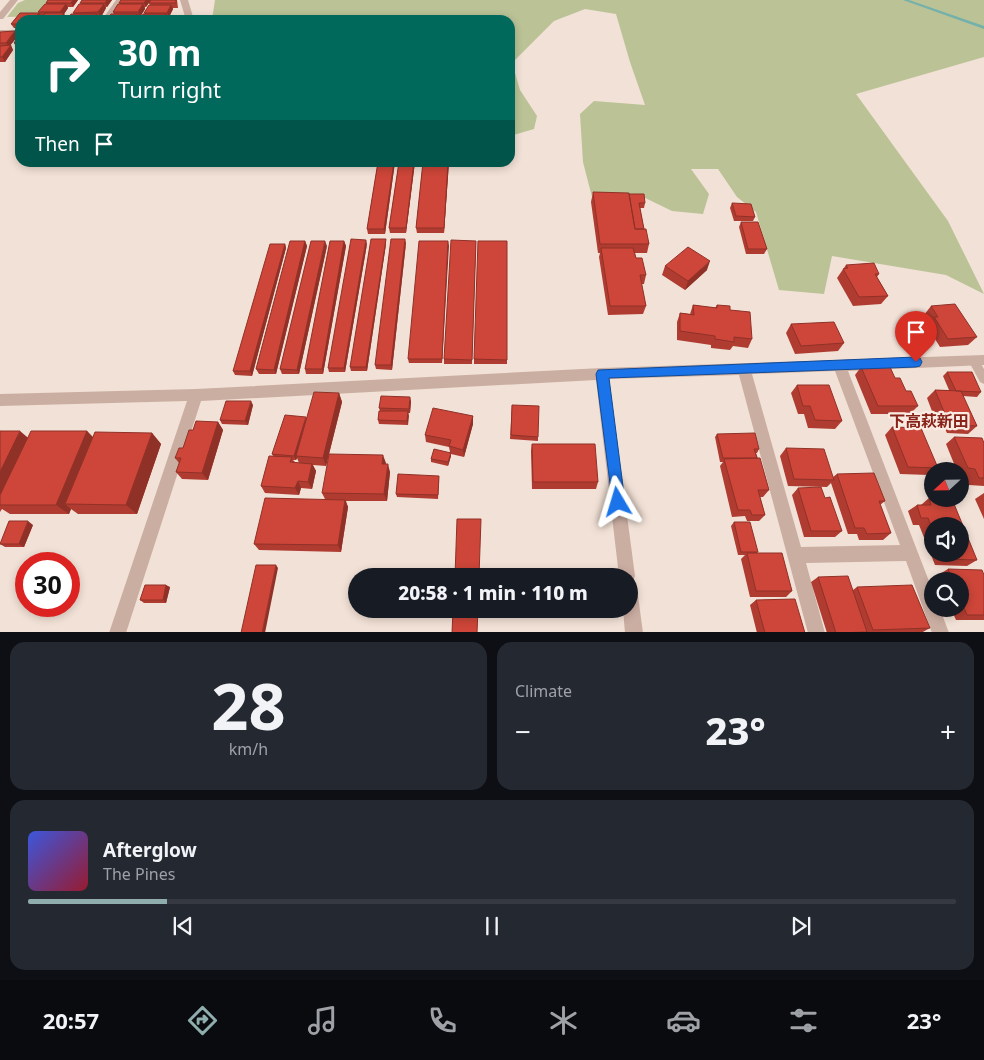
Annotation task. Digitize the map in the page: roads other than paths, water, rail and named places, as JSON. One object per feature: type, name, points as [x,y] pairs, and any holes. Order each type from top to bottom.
[{"type":"street","points":[[0,17],[14,0]]},
{"type":"street","points":[[110,15],[120,0]]},
{"type":"street","points":[[184,0],[188,15]]},
{"type":"street","points":[[0,32],[15,32]]},
{"type":"street","points":[[0,400],[196,395],[602,374],[978,360]]},
{"type":"street","points":[[839,365],[940,632]]},
{"type":"street","points":[[744,368],[817,632]]},
{"type":"street","points":[[602,374],[626,568]]},
{"type":"street","points":[[117,632],[196,395]]},
{"type":"street","points":[[796,555],[911,553]]},
{"type":"street","points":[[632,618],[634,632]]},
{"type":"lane","points":[[978,360],[984,379]]},
{"type":"waterway","points":[[905,0],[984,28]]},
{"type":"district","name":"下高萩新田","points":[[929,421]]}]
